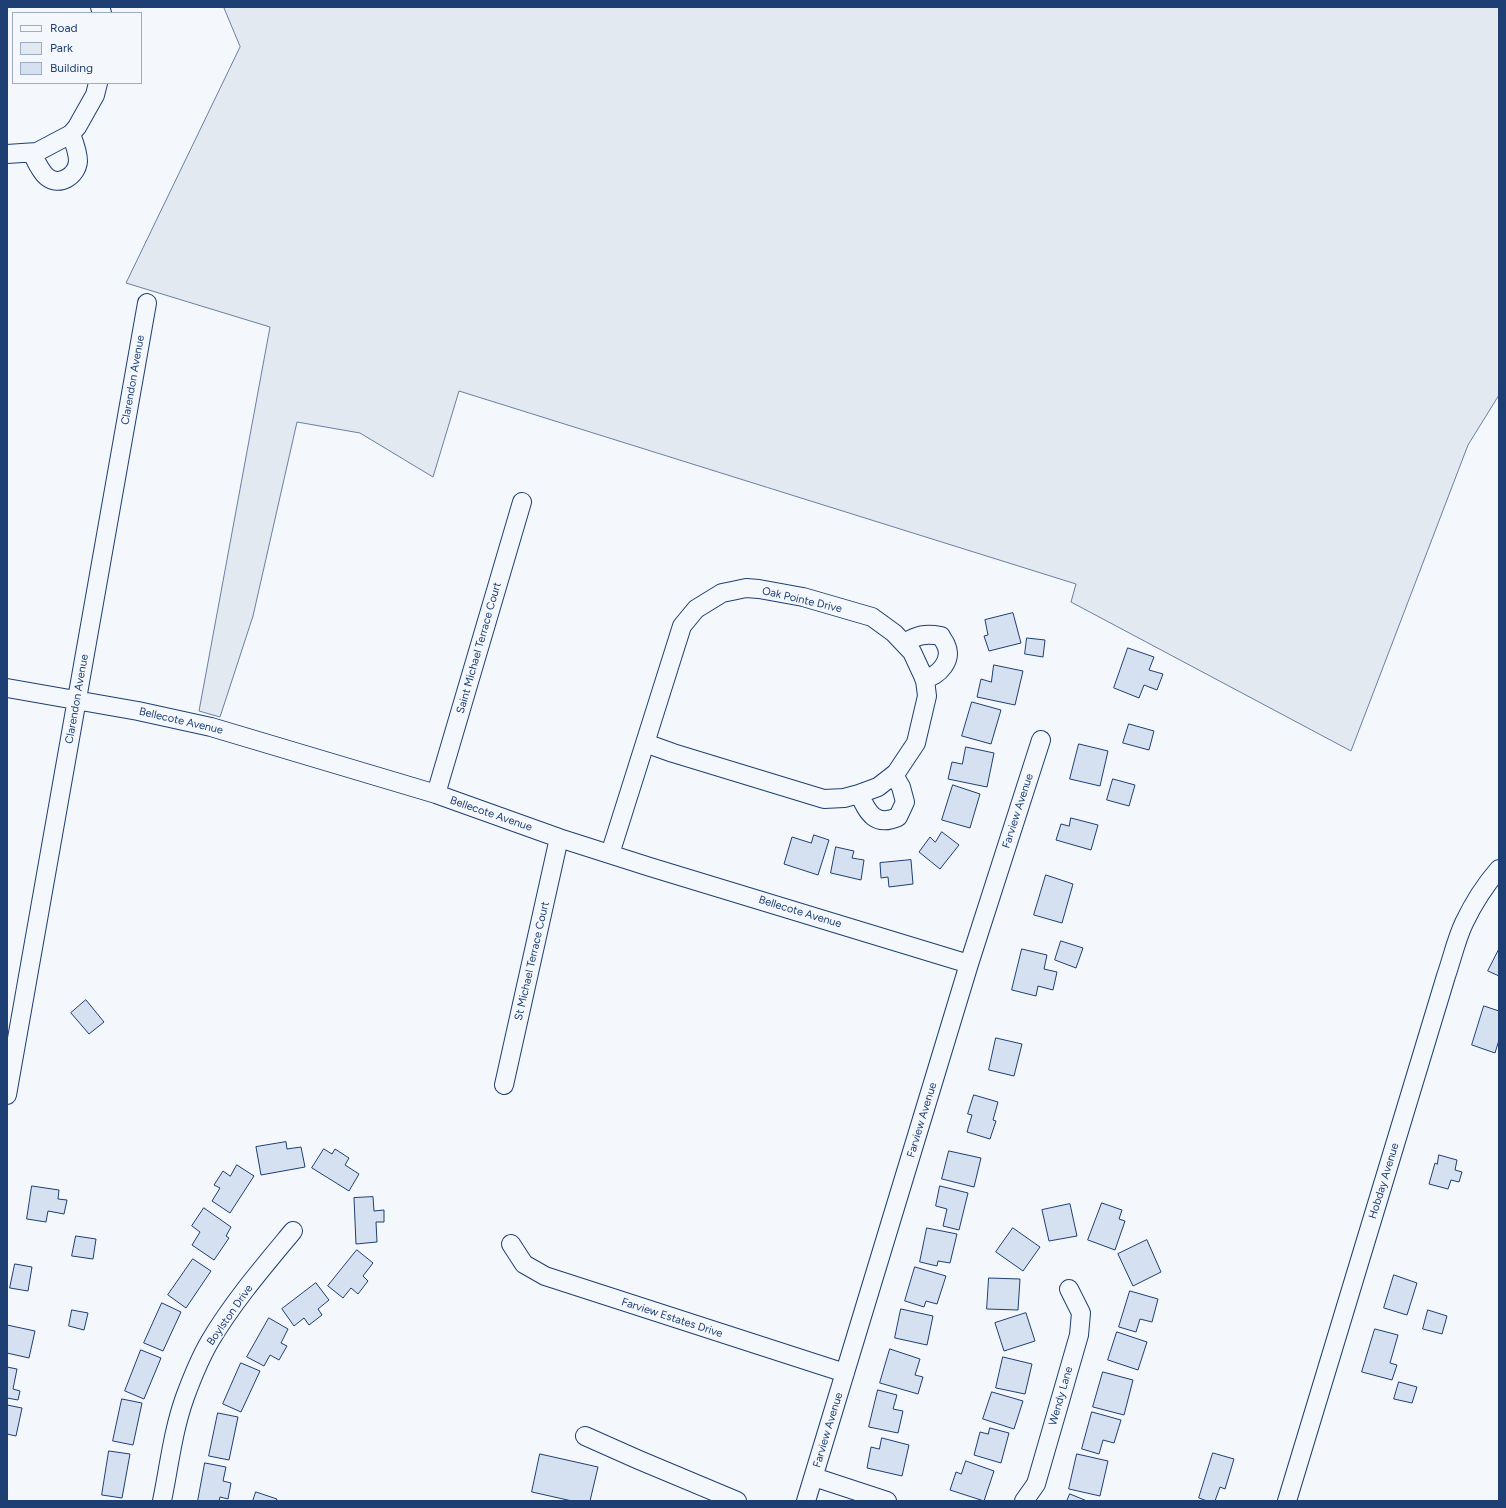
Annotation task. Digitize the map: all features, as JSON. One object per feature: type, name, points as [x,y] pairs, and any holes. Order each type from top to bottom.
[{"type":"street","points":[[7,154],[38,152],[71,134],[77,127],[95,95],[98,84]]},
{"type":"street","points":[[32,153],[47,177],[56,182],[67,179],[76,169],[78,160],[71,134]]},
{"type":"street","name":"Clarendon Avenue","points":[[7,1095],[147,302]]},
{"type":"street","name":"Saint Michael Terrace Court","points":[[436,794],[522,502]]},
{"type":"street","name":"Oak Pointe Drive","points":[[610,854],[645,743],[682,626],[696,609],[722,593],[746,588],[759,589],[802,597],[872,617],[894,633],[912,652],[924,679],[926,696],[916,744],[894,775],[878,787],[844,798],[824,799],[645,743]]},
{"type":"street","points":[[904,643],[916,636],[928,634],[941,636],[947,646],[948,660],[940,672],[930,678],[924,679]]},
{"type":"street","name":"Bellecote Avenue","points":[[7,688],[77,700],[211,727],[436,794],[559,838],[969,964]]},
{"type":"street","name":"Farview Avenue","points":[[806,1501],[969,964],[1041,740]]},
{"type":"street","points":[[859,794],[866,810],[876,819],[888,821],[898,817],[905,802],[901,788],[894,775]]},
{"type":"street","name":"St Michael Terrace Court","points":[[504,1084],[559,838]]},
{"type":"street","name":"Hobday Avenue","points":[[1287,1501],[1456,946],[1464,924],[1476,901],[1499,869]]},
{"type":"street","name":"Boylston Drive","points":[[162,1501],[177,1425],[184,1398],[197,1366],[224,1318],[293,1231]]},
{"type":"street","name":"Farview Estates Drive","points":[[511,1244],[524,1264],[545,1276],[845,1373]]},
{"type":"street","name":"Wendy Lane","points":[[1024,1501],[1036,1484],[1079,1335],[1081,1313],[1069,1289]]},
{"type":"street","points":[[585,1436],[737,1501]]},
{"type":"street","points":[[814,1477],[887,1501]]},
{"type":"green space","points":[[224,7],[1499,7],[1499,395],[1468,445],[1351,751],[1071,602],[1076,584],[459,391],[433,477],[360,433],[297,422],[253,616],[220,717],[199,711],[270,327],[126,283],[240,47]]},
{"type":"building","points":[[1013,613],[1021,643],[989,651],[984,636],[988,635],[985,620]]},
{"type":"building","points":[[1027,638],[1045,640],[1043,657],[1025,654]]},
{"type":"building","points":[[1128,648],[1154,657],[1149,670],[1163,674],[1157,690],[1144,685],[1139,698],[1114,688]]},
{"type":"building","points":[[994,665],[1023,671],[1015,705],[977,697],[981,679],[991,682]]},
{"type":"building","points":[[972,702],[1001,710],[991,744],[962,736]]},
{"type":"building","points":[[1129,724],[1154,731],[1149,750],[1123,743]]},
{"type":"building","points":[[1079,744],[1108,751],[1100,786],[1070,779]]},
{"type":"building","points":[[966,747],[994,753],[987,787],[948,779],[952,762],[962,764]]},
{"type":"building","points":[[1113,779],[1135,785],[1129,806],[1107,800]]},
{"type":"building","points":[[953,785],[980,794],[970,828],[942,820]]},
{"type":"building","points":[[1071,818],[1098,825],[1091,850],[1056,840],[1061,824],[1069,826]]},
{"type":"building","points":[[942,832],[959,845],[940,869],[919,852],[930,837],[935,842]]},
{"type":"building","points":[[814,835],[829,840],[818,875],[784,864],[792,837],[811,843]]},
{"type":"building","points":[[836,847],[854,851],[852,858],[864,860],[861,880],[831,873]]},
{"type":"building","points":[[911,860],[913,884],[889,887],[888,877],[881,878],[880,863]]},
{"type":"building","points":[[1046,875],[1073,884],[1062,923],[1034,915]]},
{"type":"building","points":[[1061,941],[1083,948],[1076,968],[1055,960]]},
{"type":"building","points":[[1022,949],[1047,955],[1044,969],[1057,972],[1053,990],[1038,986],[1036,996],[1012,990]]},
{"type":"building","points":[[1499,949],[1499,976],[1488,971]]},
{"type":"building","points":[[86,1000],[104,1022],[89,1034],[71,1013]]},
{"type":"building","points":[[1484,1006],[1499,1011],[1499,1040],[1495,1053],[1472,1045]]},
{"type":"building","points":[[996,1038],[1022,1044],[1014,1076],[989,1070]]},
{"type":"building","points":[[974,1095],[998,1102],[993,1120],[996,1121],[990,1139],[967,1132],[972,1115],[968,1114]]},
{"type":"building","points":[[286,1142],[287,1149],[301,1147],[305,1167],[261,1175],[256,1147]]},
{"type":"building","points":[[324,1149],[332,1154],[335,1149],[349,1158],[345,1165],[359,1174],[349,1191],[312,1168]]},
{"type":"building","points":[[949,1151],[981,1158],[974,1187],[942,1179]]},
{"type":"building","points":[[1439,1155],[1457,1160],[1455,1170],[1462,1172],[1459,1182],[1451,1180],[1448,1189],[1429,1184]]},
{"type":"building","points":[[237,1165],[254,1176],[230,1213],[212,1201],[220,1188],[214,1185],[223,1171],[230,1176]]},
{"type":"building","points":[[32,1186],[59,1190],[58,1199],[67,1200],[64,1214],[48,1211],[46,1222],[27,1219]]},
{"type":"building","points":[[940,1186],[968,1193],[959,1230],[943,1226],[947,1209],[936,1206]]},
{"type":"building","points":[[373,1197],[374,1211],[384,1210],[384,1222],[376,1222],[377,1242],[356,1244],[354,1198]]},
{"type":"building","points":[[1102,1203],[1122,1210],[1119,1219],[1125,1221],[1115,1250],[1088,1240]]},
{"type":"building","points":[[1070,1204],[1077,1236],[1049,1241],[1042,1210]]},
{"type":"building","points":[[204,1208],[231,1227],[226,1236],[229,1238],[214,1260],[192,1245],[200,1232],[192,1226]]},
{"type":"building","points":[[927,1228],[957,1234],[950,1263],[938,1261],[937,1266],[920,1262]]},
{"type":"building","points":[[1013,1228],[1040,1247],[1023,1271],[996,1252]]},
{"type":"building","points":[[76,1236],[96,1239],[93,1259],[72,1256]]},
{"type":"building","points":[[1147,1240],[1161,1272],[1133,1286],[1118,1254]]},
{"type":"building","points":[[357,1250],[373,1263],[363,1276],[368,1281],[358,1294],[351,1288],[343,1298],[328,1286]]},
{"type":"building","points":[[193,1259],[211,1271],[186,1308],[168,1295]]},
{"type":"building","points":[[15,1264],[32,1267],[28,1291],[10,1288]]},
{"type":"building","points":[[915,1267],[946,1276],[937,1304],[926,1301],[924,1307],[905,1301]]},
{"type":"building","points":[[1394,1275],[1417,1283],[1407,1315],[1384,1308]]},
{"type":"building","points":[[989,1278],[1020,1279],[1018,1310],[987,1309]]},
{"type":"building","points":[[316,1283],[329,1300],[318,1309],[322,1315],[309,1325],[304,1318],[294,1326],[282,1309]]},
{"type":"building","points":[[1130,1291],[1158,1299],[1152,1322],[1140,1319],[1136,1332],[1119,1327]]},
{"type":"building","points":[[162,1303],[181,1312],[163,1351],[144,1343]]},
{"type":"building","points":[[901,1309],[933,1316],[927,1345],[895,1338]]},
{"type":"building","points":[[72,1310],[88,1313],[84,1330],[69,1326]]},
{"type":"building","points":[[1428,1310],[1447,1316],[1442,1334],[1423,1329]]},
{"type":"building","points":[[1026,1313],[1035,1341],[1004,1351],[995,1323]]},
{"type":"building","points":[[269,1318],[288,1329],[281,1343],[287,1346],[279,1360],[270,1355],[264,1366],[247,1357]]},
{"type":"building","points":[[7,1325],[35,1331],[29,1358],[7,1353]]},
{"type":"building","points":[[1375,1329],[1398,1335],[1390,1363],[1397,1365],[1392,1380],[1362,1372]]},
{"type":"building","points":[[1117,1332],[1147,1342],[1138,1370],[1108,1360]]},
{"type":"building","points":[[890,1349],[920,1359],[915,1375],[923,1377],[918,1394],[880,1383]]},
{"type":"building","points":[[141,1350],[161,1358],[144,1399],[125,1391]]},
{"type":"building","points":[[1003,1357],[1032,1364],[1025,1394],[996,1388]]},
{"type":"building","points":[[241,1363],[260,1371],[241,1412],[223,1404]]},
{"type":"building","points":[[7,1367],[17,1369],[13,1389],[20,1391],[18,1400],[7,1398]]},
{"type":"building","points":[[1103,1372],[1133,1380],[1124,1415],[1093,1407]]},
{"type":"building","points":[[1399,1382],[1417,1387],[1412,1403],[1394,1399]]},
{"type":"building","points":[[878,1390],[897,1395],[893,1409],[903,1411],[898,1433],[869,1427]]},
{"type":"building","points":[[992,1392],[1023,1401],[1014,1429],[983,1419]]},
{"type":"building","points":[[122,1399],[142,1403],[133,1445],[113,1441]]},
{"type":"building","points":[[7,1405],[22,1408],[16,1436],[7,1434]]},
{"type":"building","points":[[1092,1412],[1121,1420],[1114,1443],[1103,1440],[1099,1454],[1082,1449]]},
{"type":"building","points":[[218,1413],[238,1417],[229,1460],[209,1456]]},
{"type":"building","points":[[990,1428],[1009,1433],[1001,1463],[974,1455],[980,1432],[988,1434]]},
{"type":"building","points":[[882,1438],[909,1445],[902,1476],[867,1468],[871,1447],[879,1449]]},
{"type":"building","points":[[109,1451],[130,1454],[122,1498],[102,1495]]},
{"type":"building","points":[[1213,1453],[1234,1459],[1225,1489],[1220,1487],[1215,1501],[1207,1501],[1199,1498]]},
{"type":"building","points":[[540,1454],[598,1467],[590,1501],[572,1501],[532,1492]]},
{"type":"building","points":[[1077,1454],[1108,1461],[1100,1496],[1069,1489]]},
{"type":"building","points":[[966,1461],[994,1471],[984,1501],[950,1490],[956,1472],[961,1474]]},
{"type":"building","points":[[205,1463],[226,1467],[223,1481],[231,1483],[228,1499],[220,1497],[219,1501],[198,1501]]},
{"type":"building","points":[[256,1492],[277,1499],[276,1501],[253,1501]]},
{"type":"building","points":[[1070,1494],[1087,1501],[1067,1501]]}]
